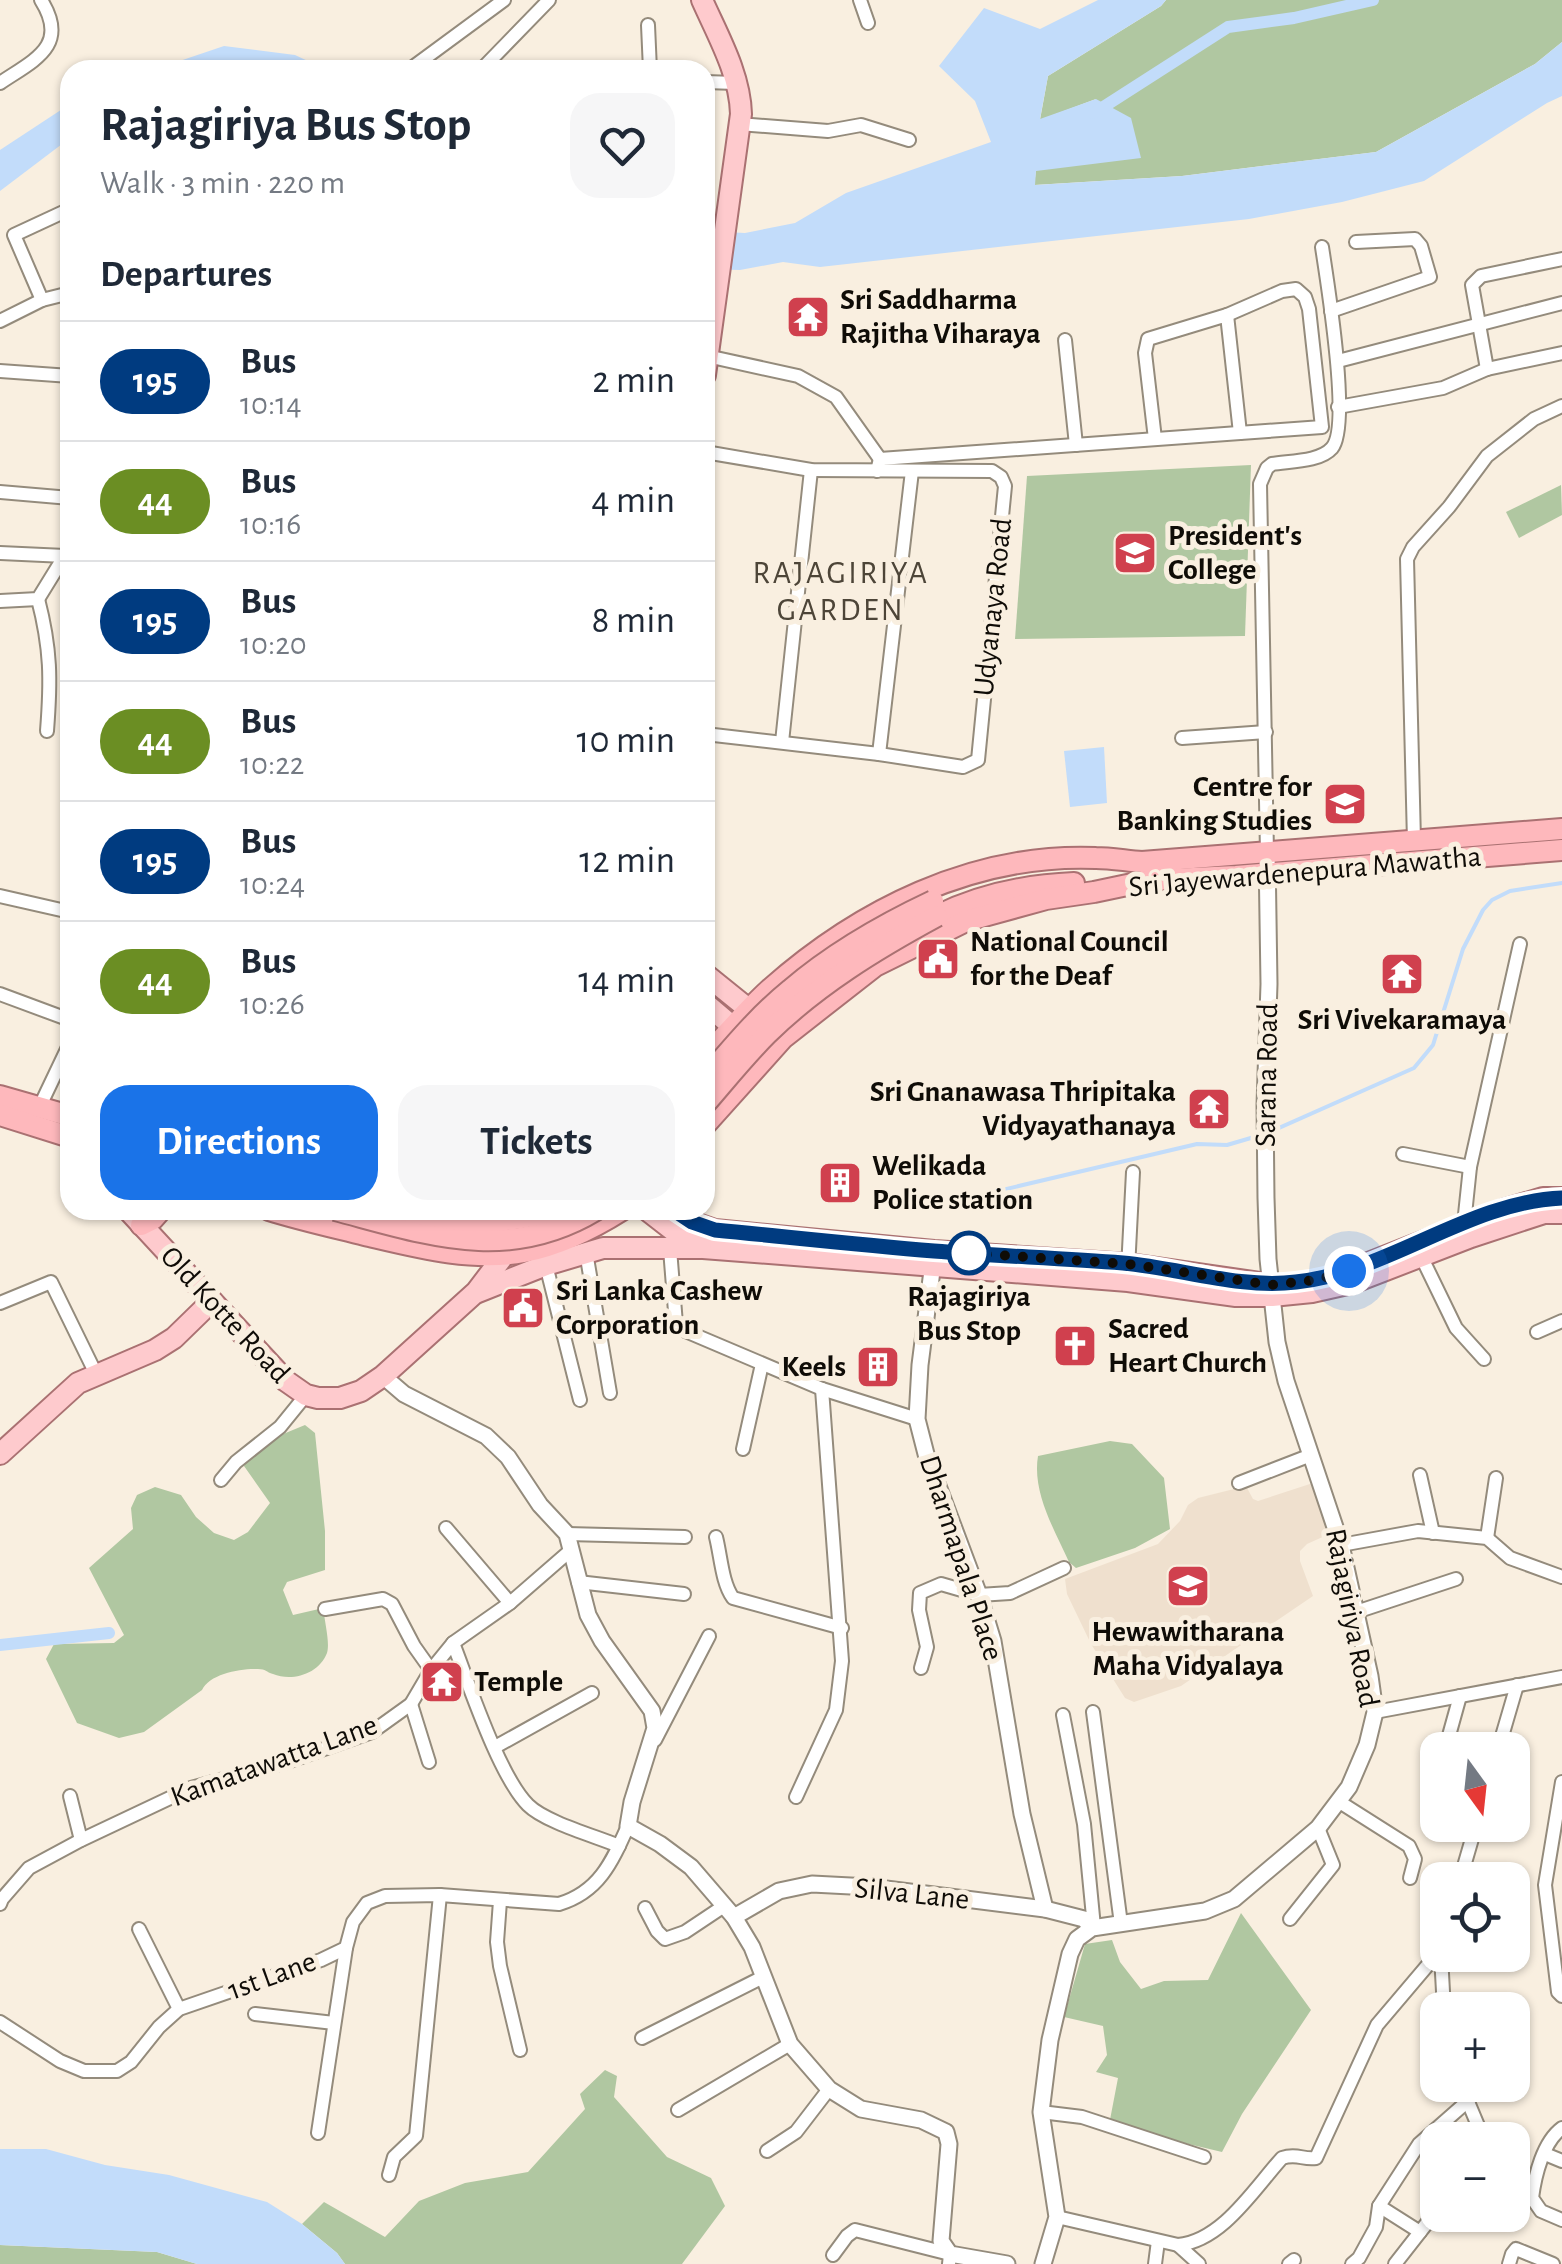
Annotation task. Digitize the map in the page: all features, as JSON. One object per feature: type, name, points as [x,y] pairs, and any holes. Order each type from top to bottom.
[{"type":"highway","name":"Sri Jayewardenepura Mawatha","points":[[1267,863],[1414,841],[1562,828]]},
{"type":"highway","name":"Sri Jayewardenepura Mawatha","points":[[715,1046],[770,989],[850,928],[920,892],[999,866],[1094,858],[1146,871],[1562,850]]},
{"type":"highway","name":"Sri Jayewardenepura Mawatha","points":[[715,1114],[783,1038],[875,966],[966,920],[1046,899],[1094,892],[1146,871]]},
{"type":"highway","points":[[715,1068],[788,991],[852,943],[907,913],[966,888],[1022,874],[1146,871]]},
{"type":"highway","points":[[715,1093],[765,1036],[823,985],[937,916],[984,898],[1037,886],[1146,871]]},
{"type":"highway","points":[[850,928],[812,972],[812,982],[823,989],[875,966]]},
{"type":"highway","points":[[0,1096],[39,1108],[60,1125]]},
{"type":"highway","points":[[0,1115],[60,1129]]},
{"type":"highway","points":[[309,1220],[412,1246],[464,1254],[515,1253],[586,1232],[606,1220]]},
{"type":"highway","points":[[373,1220],[430,1235],[488,1242],[527,1237],[574,1220]]},
{"type":"highway","points":[[448,1220],[517,1220]]},
{"type":"main road","points":[[702,0],[740,99],[715,297]]},
{"type":"main road","points":[[715,982],[783,1038]]},
{"type":"main road","points":[[715,1012],[766,1055]]},
{"type":"main road","points":[[660,1220],[683,1238],[706,1242],[1128,1272],[1236,1296],[1271,1290],[1312,1292],[1544,1198],[1562,1198]]},
{"type":"main road","points":[[1371,1269],[1422,1258],[1467,1230],[1544,1213],[1562,1213]]},
{"type":"main road","name":"Old Kotte Road","points":[[136,1220],[286,1380],[306,1395],[330,1399],[351,1396],[383,1376],[515,1253]]},
{"type":"main road","points":[[689,1220],[706,1242]]},
{"type":"main road","name":"Old Kotte Road","points":[[476,1292],[595,1250],[670,1249],[706,1242]]},
{"type":"main road","points":[[515,1253],[595,1250]]},
{"type":"main road","points":[[0,1454],[78,1383],[155,1350],[174,1338],[212,1301]]},
{"type":"street","points":[[0,83],[40,56],[50,42],[50,16],[40,0]]},
{"type":"street","points":[[423,60],[504,0]]},
{"type":"street","points":[[491,60],[549,0]]},
{"type":"street","points":[[860,0],[868,23]]},
{"type":"street","points":[[648,25],[650,60]]},
{"type":"street","points":[[715,82],[736,83]]},
{"type":"street","points":[[739,124],[828,131],[861,125],[909,140]]},
{"type":"street","points":[[42,300],[14,235],[60,214]]},
{"type":"street","points":[[1331,312],[1430,277],[1421,246],[1415,239],[1356,242]]},
{"type":"street","points":[[1267,863],[1260,484],[1266,468],[1272,464],[1317,456],[1331,450],[1338,437],[1338,362],[1322,247]]},
{"type":"street","points":[[1487,370],[1473,281],[1562,259]]},
{"type":"street","points":[[715,355],[798,376],[836,398],[879,465],[1322,426],[1314,339],[1304,297],[1296,289],[1148,340],[1145,353],[1155,439]]},
{"type":"street","points":[[0,321],[60,296]]},
{"type":"street","points":[[1338,362],[1562,303]]},
{"type":"street","points":[[1227,314],[1240,433]]},
{"type":"street","points":[[1064,340],[1076,445]]},
{"type":"street","points":[[1338,408],[1443,388],[1487,370],[1562,353]]},
{"type":"street","points":[[0,371],[60,375]]},
{"type":"street","points":[[1414,841],[1407,558],[1487,456],[1534,419],[1562,406]]},
{"type":"street","name":"Udyanaya Road","points":[[715,454],[811,470],[879,465],[912,471],[992,471],[1005,486],[978,760],[963,767],[715,735]]},
{"type":"street","points":[[782,742],[811,470]]},
{"type":"street","points":[[879,754],[912,471]]},
{"type":"street","points":[[0,492],[60,497]]},
{"type":"street","points":[[0,554],[60,552]]},
{"type":"street","points":[[46,731],[51,678],[38,598],[60,564]]},
{"type":"street","points":[[54,574],[60,573]]},
{"type":"street","points":[[0,600],[38,598]]},
{"type":"street","points":[[1182,738],[1266,732]]},
{"type":"street","name":"Sarana Road","points":[[1267,863],[1265,1150],[1271,1290]]},
{"type":"street","points":[[0,896],[60,910]]},
{"type":"street","points":[[1467,1230],[1470,1167],[1520,944]]},
{"type":"street","points":[[0,994],[60,1016]]},
{"type":"street","points":[[39,1108],[60,1065]]},
{"type":"street","points":[[1403,1154],[1470,1167]]},
{"type":"street","points":[[1128,1272],[1133,1172]]},
{"type":"street","points":[[670,1249],[676,1324],[683,1330],[822,1388],[917,1419]]},
{"type":"street","points":[[595,1250],[610,1394]]},
{"type":"street","name":"Dharmapala Place","points":[[934,1258],[917,1419],[993,1641],[1022,1814],[1046,1909]]},
{"type":"street","points":[[1422,1258],[1456,1328],[1484,1359]]},
{"type":"street","points":[[546,1265],[580,1400]]},
{"type":"street","points":[[0,1303],[51,1282],[96,1374]]},
{"type":"street","name":"Rajagiriya Road","points":[[1093,1927],[1206,1910],[1234,1898],[1318,1828],[1349,1787],[1367,1745],[1375,1712],[1356,1612],[1340,1546],[1282,1362],[1271,1290]]},
{"type":"street","points":[[1537,1332],[1562,1321]]},
{"type":"street","points":[[742,1449],[762,1364]]},
{"type":"street","points":[[383,1376],[404,1394],[486,1436],[508,1457],[569,1542],[588,1615],[652,1711],[655,1728],[628,1826],[691,1867],[729,1912],[752,1947],[790,2044],[830,2090],[861,2109],[920,2120],[946,2132],[949,2144],[940,2241],[949,2259]]},
{"type":"street","points":[[796,1797],[836,1710],[842,1661],[822,1388]]},
{"type":"street","points":[[221,1480],[236,1462],[280,1427],[306,1395]]},
{"type":"street","points":[[1239,1484],[1311,1454]]},
{"type":"street","points":[[1420,1475],[1433,1534]]},
{"type":"street","points":[[1487,1538],[1496,1478]]},
{"type":"street","points":[[446,1528],[510,1603]]},
{"type":"street","points":[[1340,1546],[1418,1531],[1487,1538],[1510,1558],[1562,1577]]},
{"type":"street","points":[[569,1542],[685,1537]]},
{"type":"street","points":[[716,1537],[724,1580],[734,1598],[842,1628]]},
{"type":"street","name":"Kamatawatta Lane","points":[[0,1904],[29,1868],[191,1788],[290,1761],[372,1732],[411,1704],[453,1643],[510,1603],[569,1542]]},
{"type":"street","points":[[921,1668],[926,1647],[920,1593],[941,1584],[979,1595],[1010,1593],[1064,1568]]},
{"type":"street","points":[[1356,1612],[1456,1579]]},
{"type":"street","points":[[578,1582],[684,1594]]},
{"type":"street","points":[[325,1609],[382,1600],[392,1604],[431,1670]]},
{"type":"street","points":[[648,1754],[709,1636]]},
{"type":"street","points":[[453,1643],[508,1777],[527,1804],[542,1815],[620,1846]]},
{"type":"street","points":[[1375,1712],[1562,1677]]},
{"type":"street","points":[[1503,1732],[1517,1685]]},
{"type":"street","points":[[495,1748],[592,1692]]},
{"type":"street","points":[[1450,1732],[1460,1696]]},
{"type":"street","points":[[411,1704],[429,1762]]},
{"type":"street","points":[[1093,1712],[1121,1924]]},
{"type":"street","points":[[1043,2264],[1056,2217],[1041,2112],[1050,2040],[1070,1954],[1077,1939],[1093,1927],[1084,1824],[1063,1715]]},
{"type":"street","points":[[1562,1782],[1545,1884],[1558,1992],[1562,1996]]},
{"type":"street","points":[[70,1796],[80,1840]]},
{"type":"street","points":[[1338,1801],[1409,1846],[1415,1858],[1410,1878]]},
{"type":"street","name":"1st Lane","points":[[2,2024],[60,2061],[84,2071],[117,2071],[132,2062],[159,2026],[178,2009],[346,1948],[354,1922],[367,1904],[385,1896],[440,1895],[559,1904],[577,1898],[602,1877],[628,1826]]},
{"type":"street","points":[[1290,1920],[1333,1865],[1318,1828]]},
{"type":"street","name":"Silva Lane","points":[[729,1912],[779,1891],[812,1884],[1046,1909],[1084,1920],[1093,1927]]},
{"type":"street","points":[[389,2175],[394,2157],[416,2136],[440,1895]]},
{"type":"street","points":[[500,1901],[496,1942],[520,2050]]},
{"type":"street","points":[[645,1908],[657,1931],[666,1938],[729,1912]]},
{"type":"street","points":[[139,1929],[178,2009]]},
{"type":"street","points":[[318,2133],[346,1948]]},
{"type":"street","points":[[1178,2246],[1192,2244],[1219,2230],[1282,2158],[1294,2154],[1316,2158],[1377,2024],[1423,1972]]},
{"type":"street","points":[[642,2038],[763,1977]]},
{"type":"street","points":[[256,2014],[334,2023]]},
{"type":"street","points":[[678,2110],[790,2044]]},
{"type":"street","points":[[767,2151],[796,2132],[830,2090]]},
{"type":"street","points":[[1352,2264],[1376,2227],[1379,2206],[1419,2144],[1467,2102]]},
{"type":"street","points":[[1041,2112],[1082,2117],[1204,2158]]},
{"type":"street","points":[[1562,2128],[1552,2135],[1534,2181],[1532,2198],[1541,2211],[1562,2220]]},
{"type":"street","points":[[1545,2154],[1562,2162]]},
{"type":"street","points":[[1379,2206],[1420,2232],[1395,2264]]},
{"type":"street","points":[[1056,2217],[1178,2246],[1199,2264]]},
{"type":"street","points":[[833,2255],[855,2230],[949,2259],[1007,2264]]},
{"type":"street","points":[[1155,2264],[1158,2240]]},
{"type":"street","points":[[1509,2264],[1516,2249],[1553,2264]]},
{"type":"shaded area","name":"Hewawitharana Maha Vidyalaya","points":[[1316,1482],[1330,1528],[1327,1535],[1300,1551],[1313,1596],[1181,1686],[1134,1702],[1125,1698],[1091,1644],[1067,1594],[1065,1579],[1158,1544],[1198,1498],[1246,1486],[1258,1501]]},
{"type":"green space","points":[[1166,0],[1562,0],[1562,42],[1535,64],[1376,152],[1182,176],[1034,185],[1036,171],[1096,99],[1040,120],[1048,76]]},
{"type":"green space","name":"President's College","points":[[1251,465],[1245,636],[1015,639],[1027,476]]},
{"type":"green space","points":[[1561,485],[1562,515],[1519,538],[1506,512]]},
{"type":"green space","points":[[305,1425],[315,1433],[325,1570],[287,1582],[283,1590],[293,1615],[319,1609],[324,1613],[328,1644],[323,1660],[311,1671],[296,1676],[251,1669],[218,1676],[144,1732],[119,1738],[77,1723],[46,1659],[54,1644],[114,1643],[124,1635],[89,1568],[133,1529],[131,1508],[137,1495],[155,1487],[181,1495],[196,1517],[214,1533],[234,1540],[248,1532],[270,1503],[244,1466],[249,1448]]},
{"type":"green space","points":[[1110,1441],[1132,1444],[1164,1478],[1170,1529],[1135,1548],[1076,1568],[1069,1562],[1046,1510],[1038,1483],[1038,1456]]},
{"type":"green space","points":[[1241,1913],[1311,2010],[1242,2114],[1222,2152],[1109,2125],[1118,2078],[1096,2072],[1107,2055],[1103,2026],[1064,2017],[1085,1944],[1112,1940],[1120,1962],[1141,1989],[1164,1981],[1208,1980]]},
{"type":"green space","points":[[605,2070],[617,2076],[614,2097],[667,2157],[711,2178],[725,2206],[682,2264],[345,2264],[302,2224],[324,2202],[385,2237],[419,2201],[465,2183],[528,2172],[585,2109],[580,2094]]},
{"type":"green space","points":[[0,2245],[157,2252],[197,2264],[0,2264]]},
{"type":"water","points":[[1098,0],[1166,0],[1048,76],[1040,119],[1096,99],[1131,118],[1141,158],[1036,171],[1035,185],[1182,176],[1376,152],[1535,64],[1562,42],[1562,96],[1424,181],[1342,202],[1249,219],[820,267],[783,262],[740,270],[715,269],[715,232],[745,233],[795,223],[846,193],[991,142],[975,101],[939,66],[984,8],[1040,29]]},
{"type":"water","points":[[224,46],[295,55],[306,60],[183,60]]},
{"type":"water","points":[[60,111],[60,146],[0,191],[0,150]]},
{"type":"water","points":[[1104,747],[1107,803],[1070,807],[1064,751]]},
{"type":"water","points":[[0,2149],[46,2149],[105,2165],[169,2175],[267,2202],[302,2224],[345,2264],[197,2264],[157,2252],[0,2245]]},
{"type":"waterway","points":[[1094,113],[1228,27],[1294,18],[1373,0]]},
{"type":"waterway","points":[[1270,1132],[1414,1068],[1433,1045],[1463,949],[1483,910],[1510,891],[1562,883]]},
{"type":"waterway","points":[[934,1206],[1197,1144],[1227,1145],[1261,1135]]},
{"type":"waterway","points":[[0,1645],[109,1633]]},
{"type":"bus line","name":"195","points":[[689,1220],[715,1230],[1128,1264],[1271,1285],[1316,1280],[1349,1271],[1506,1209],[1544,1198],[1562,1198]]},
{"type":"place","name":"Sri Saddharma Rajitha Viharaya","points":[[808,317]]},
{"type":"place","name":"President's College","points":[[1135,553]]},
{"type":"place","name":"Centre for Banking Studies","points":[[1345,804]]},
{"type":"place","name":"National Council for the Deaf","points":[[938,959]]},
{"type":"place","name":"Sri Vivekaramaya","points":[[1402,974]]},
{"type":"place","name":"Sri Gnanawasa Thripitaka Vidyayathanaya","points":[[1209,1109]]},
{"type":"place","name":"Welikada Police station","points":[[840,1183]]},
{"type":"place","name":"Rajagiriya Bus Stop","points":[[969,1253]]},
{"type":"place","name":"Sri Lanka Cashew Corporation","points":[[523,1308]]},
{"type":"place","name":"Sacred Heart Church","points":[[1075,1346]]},
{"type":"place","name":"Keels","points":[[878,1367]]},
{"type":"place","name":"Hewawitharana Maha Vidyalaya","points":[[1188,1586]]},
{"type":"place","name":"Temple","points":[[442,1682]]},
{"type":"district","name":"RAJAGIRIYA GARDEN","points":[[841,592]]},
{"type":"route","points":[[969,1253],[1128,1264],[1271,1285],[1316,1280],[1349,1271]]}]
